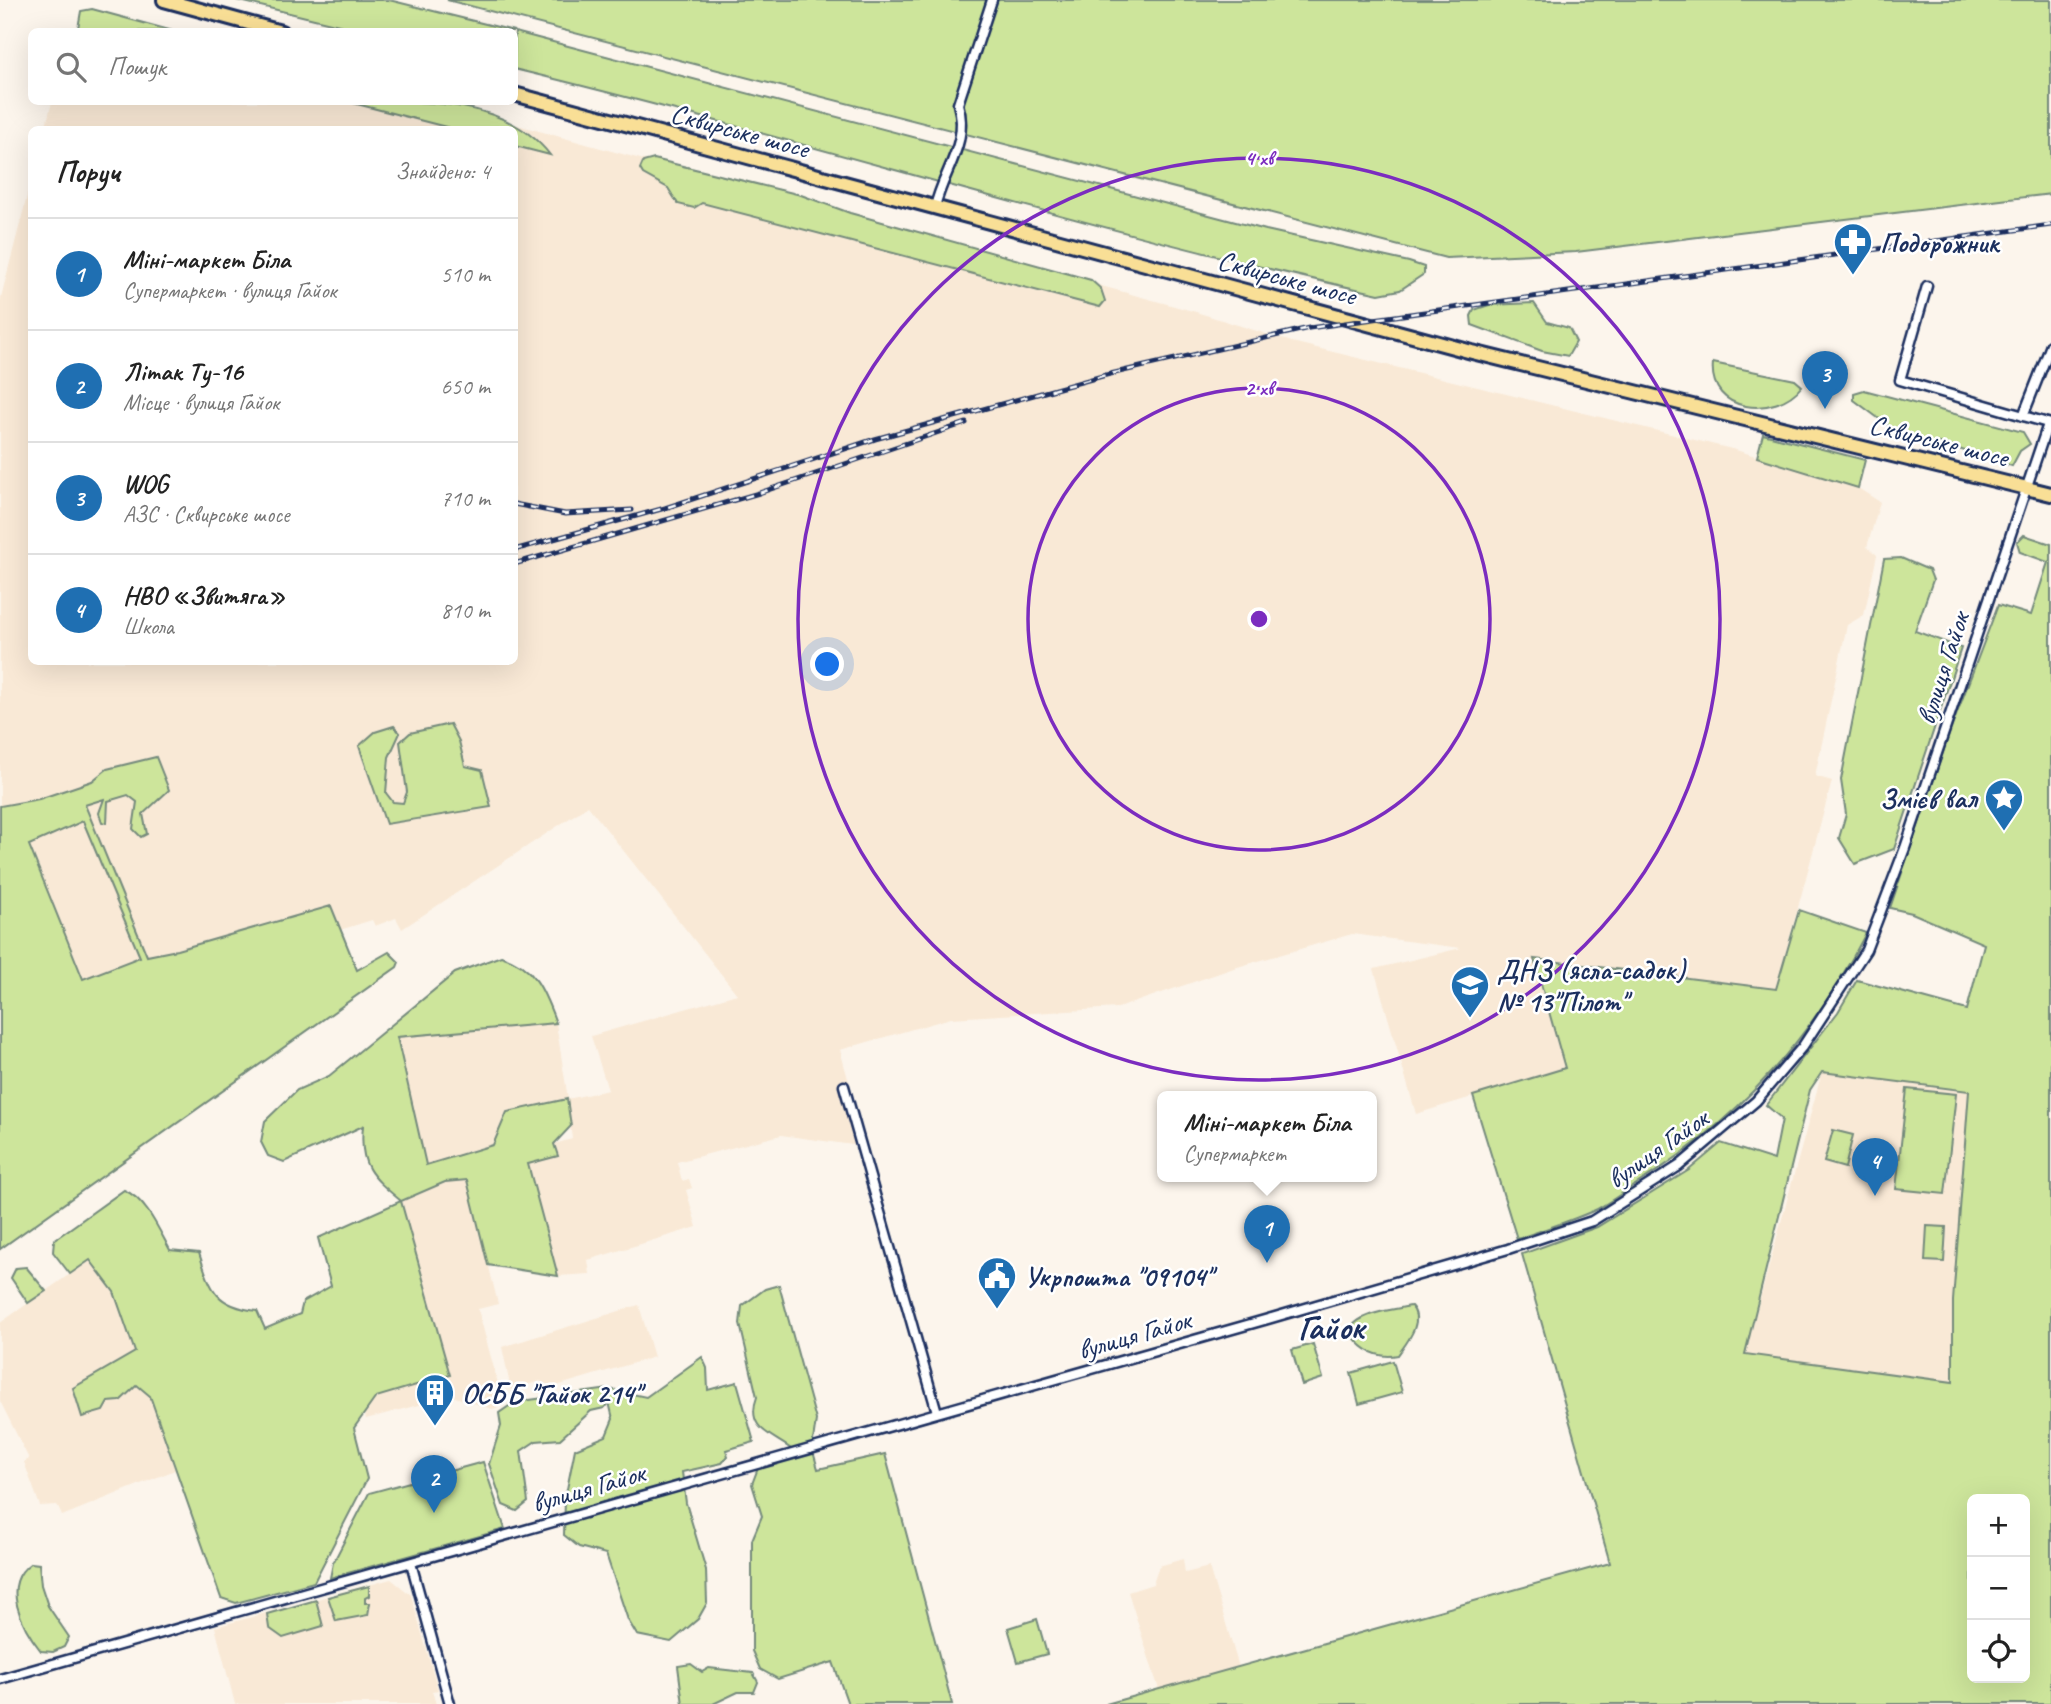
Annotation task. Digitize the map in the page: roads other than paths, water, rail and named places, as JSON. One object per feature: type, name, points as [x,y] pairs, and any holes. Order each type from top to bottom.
[{"type":"main road","points":[[164,0],[266,28]]},
{"type":"main road","name":"Сквирське шосе","points":[[518,95],[1472,352],[2051,494]]},
{"type":"street","points":[[935,207],[941,182],[959,150],[962,118],[958,104],[992,0]]},
{"type":"street","points":[[1927,286],[1900,380],[2050,424]]},
{"type":"street","points":[[2024,416],[2051,345]]},
{"type":"street","name":"вулиця Гайок","points":[[0,1679],[1391,1284],[1592,1221],[1679,1166],[1756,1101],[1803,1046],[1866,950],[1906,848],[2050,424]]},
{"type":"street","points":[[844,1086],[937,1412]]},
{"type":"street","points":[[411,1563],[450,1704]]},
{"type":"railway","points":[[518,549],[665,508],[875,439],[1106,375],[1309,328],[2051,225]]},
{"type":"railway","points":[[518,563],[759,493],[966,423]]},
{"type":"railway","points":[[518,505],[565,514],[632,510]]},
{"type":"place","name":"Подорожник","points":[[1853,276]]},
{"type":"place","name":"WOG","points":[[1825,409]]},
{"type":"place","name":"Змієв вал","points":[[2004,832]]},
{"type":"place","name":"ДНЗ (ясла-садок) № 13\"Пілот\"","points":[[1470,1019]]},
{"type":"place","name":"НВО «Звитяга»","points":[[1875,1196]]},
{"type":"place","name":"Міні-маркет Біла","points":[[1267,1263]]},
{"type":"place","name":"Укрпошта \"09104\"","points":[[997,1310]]},
{"type":"place","name":"ОСББ \"Гайок 214\"","points":[[435,1427]]},
{"type":"place","name":"Літак Ту-16","points":[[434,1513]]},
{"type":"district","name":"Гайок","points":[[1331,1327]]}]
